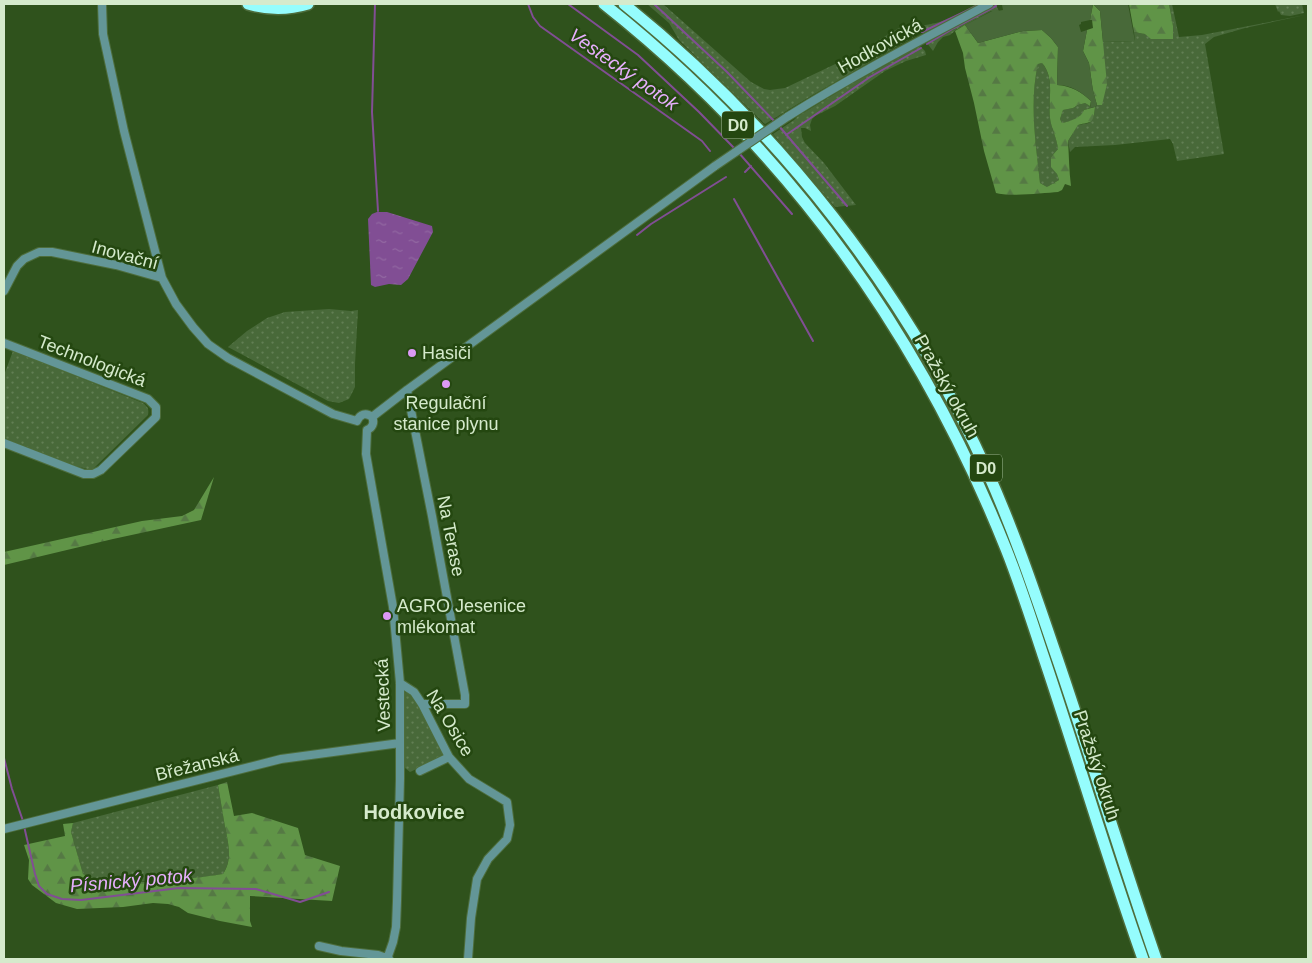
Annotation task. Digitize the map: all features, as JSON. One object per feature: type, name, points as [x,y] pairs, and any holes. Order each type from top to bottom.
[{"type":"highway","points":[[248,4],[278,9],[308,4]]},
{"type":"highway","name":"Pražský okruh","points":[[604,4],[691,79],[741,128],[787,180],[865,281],[919,367],[959,441],[1007,552],[1142,959]]},
{"type":"highway","name":"Pražský okruh","points":[[624,4],[665,38],[716,85],[768,138],[793,167],[875,273],[931,361],[988,473],[1028,572],[1156,959]]},
{"type":"street","points":[[102,4],[103,34],[124,131],[162,278]]},
{"type":"street","name":"Hodkovická","points":[[407,390],[715,166],[787,117],[874,66],[989,4]]},
{"type":"street","name":"Inovační","points":[[4,291],[17,266],[24,259],[39,252],[52,252],[116,265],[162,278],[176,304],[208,344],[228,358],[333,414],[357,421]]},
{"type":"street","name":"Technologická","points":[[4,344],[148,399],[156,408],[156,417],[101,470],[93,474],[84,474],[4,443]]},
{"type":"street","points":[[367,430],[360,428],[357,421],[359,417],[364,414],[372,417],[407,390]]},
{"type":"street","name":"Na Terase","points":[[407,390],[465,695],[465,704],[422,704]]},
{"type":"street","name":"Vestecká","points":[[372,417],[373,425],[367,430],[366,454],[394,607],[400,683],[400,779],[396,927],[388,959]]},
{"type":"street","name":"Na Osice","points":[[400,683],[414,692],[422,704],[449,757],[469,779],[507,802],[510,825],[507,839],[488,859],[477,879],[471,918],[468,959]]},
{"type":"street","name":"Břežanská","points":[[4,829],[281,759],[400,743]]},
{"type":"street","points":[[420,771],[449,757]]},
{"type":"street","points":[[320,946],[341,951],[378,955],[388,959]]},
{"type":"green space","points":[[647,4],[663,4],[751,82],[770,90],[785,88],[850,57],[899,28],[909,29],[915,36],[765,124],[679,40],[669,23]]},
{"type":"green space","points":[[976,4],[983,4],[924,33],[919,28],[920,25],[927,25],[949,18]]},
{"type":"green space","points":[[995,4],[999,11],[991,11],[950,35],[943,37],[933,51],[927,43],[928,41]]},
{"type":"green space","points":[[1093,4],[1100,11],[1107,84],[1102,105],[1097,105],[1089,63],[1083,51],[1087,30],[1093,28],[1092,20],[1090,20]]},
{"type":"green space","points":[[1093,4],[1090,20],[1081,22],[1079,25],[1081,32],[1087,30],[1083,51],[1089,63],[1097,105],[1095,107],[1090,108],[1091,101],[1076,90],[1067,86],[1057,85],[1058,47],[1042,30],[1023,31],[978,43],[965,25],[996,9],[997,11],[1003,10],[1002,5]]},
{"type":"green space","points":[[1093,4],[1128,4],[1135,41],[1103,42],[1100,11]]},
{"type":"green space","points":[[1129,4],[1169,4],[1173,39],[1151,39],[1145,34],[1134,32]]},
{"type":"green space","points":[[1169,4],[1172,4],[1179,37],[1202,35],[1305,15],[1245,28],[1214,37],[1205,44],[1224,154],[1177,161],[1170,139],[1075,147],[1070,152],[1068,141],[1078,125],[1089,123],[1094,115],[1095,107],[1102,105],[1103,42],[1135,41],[1134,32],[1145,34],[1173,26]]},
{"type":"green space","points":[[1275,4],[1302,4],[1304,13],[1290,16],[1281,15]]},
{"type":"green space","points":[[965,25],[978,43],[1023,31],[1042,30],[1058,47],[1057,85],[1076,90],[1091,101],[1090,106],[1085,103],[1063,110],[1060,119],[1062,123],[1078,117],[1084,110],[1095,107],[1092,120],[1078,125],[1068,141],[1071,186],[1065,184],[1062,190],[1058,192],[1017,195],[996,193],[984,151],[963,53],[955,31]],"holes":[[[1042,63],[1050,82],[1050,118],[1058,149],[1051,157],[1051,167],[1059,180],[1047,187],[1040,183],[1034,109],[1035,79],[1038,64]]]},
{"type":"green space","points":[[920,46],[926,55],[906,61],[885,71],[835,106],[815,116],[810,125],[811,131],[801,128],[805,143],[824,163],[856,205],[835,207],[773,134],[798,116],[851,84]]},
{"type":"green space","points":[[1042,63],[1050,82],[1050,118],[1058,149],[1051,157],[1059,180],[1047,187],[1040,183],[1034,124],[1035,79],[1038,64]]},
{"type":"green space","points":[[1085,103],[1090,108],[1084,110],[1081,116],[1062,123],[1060,119],[1063,110]]},
{"type":"green space","points":[[329,309],[358,310],[355,387],[349,399],[339,403],[328,401],[228,347],[247,331],[267,318],[285,312]]},
{"type":"green space","points":[[13,351],[143,403],[148,408],[148,415],[93,469],[73,465],[4,438],[4,375]]},
{"type":"green space","points":[[214,477],[201,520],[4,565],[4,552],[142,521],[182,516],[194,510]]},
{"type":"green space","points":[[406,692],[414,695],[443,754],[438,759],[410,772],[405,768],[403,695]]},
{"type":"green space","points":[[227,782],[234,816],[252,813],[298,828],[305,855],[340,866],[332,901],[250,896],[250,921],[252,927],[188,913],[179,907],[168,904],[153,903],[123,907],[77,909],[56,903],[32,885],[28,879],[29,860],[24,845],[65,836],[63,824],[73,823],[71,832],[83,874],[95,879],[151,882],[223,874],[228,862],[229,848],[218,785]]},
{"type":"green space","points":[[218,785],[229,848],[228,861],[223,874],[206,877],[126,882],[99,880],[83,874],[71,832],[73,823]]},
{"type":"water","points":[[377,212],[387,212],[432,226],[433,232],[408,279],[401,285],[389,284],[375,287],[371,285],[368,219]]},
{"type":"waterway","points":[[375,4],[372,112],[378,211]]},
{"type":"waterway","name":"Vestecký potok","points":[[528,4],[533,17],[540,26],[702,141],[710,151]]},
{"type":"waterway","points":[[568,4],[638,55],[699,112],[736,150]]},
{"type":"waterway","points":[[654,4],[727,72],[776,123]]},
{"type":"waterway","points":[[922,32],[979,5]]},
{"type":"waterway","points":[[927,44],[996,6]]},
{"type":"waterway","points":[[786,135],[870,77],[921,48]]},
{"type":"waterway","points":[[779,126],[847,206]]},
{"type":"waterway","points":[[739,153],[792,214]]},
{"type":"waterway","points":[[745,172],[751,166]]},
{"type":"waterway","points":[[637,235],[651,224],[726,177]]},
{"type":"waterway","name":"Vestecký potok","points":[[734,199],[813,341]]},
{"type":"waterway","name":"Písnický potok","points":[[4,758],[23,821]]},
{"type":"waterway","name":"Písnický potok","points":[[24,826],[39,886],[47,894],[62,899],[81,900],[179,888],[256,889],[300,902],[329,892]]},
{"type":"place","name":"Hasiči","points":[[412,353]]},
{"type":"place","name":"Regulační stanice plynu","points":[[446,384]]},
{"type":"place","name":"AGRO Jesenice mlékomat","points":[[387,616]]},
{"type":"district","name":"Hodkovice","points":[[414,812]]}]
